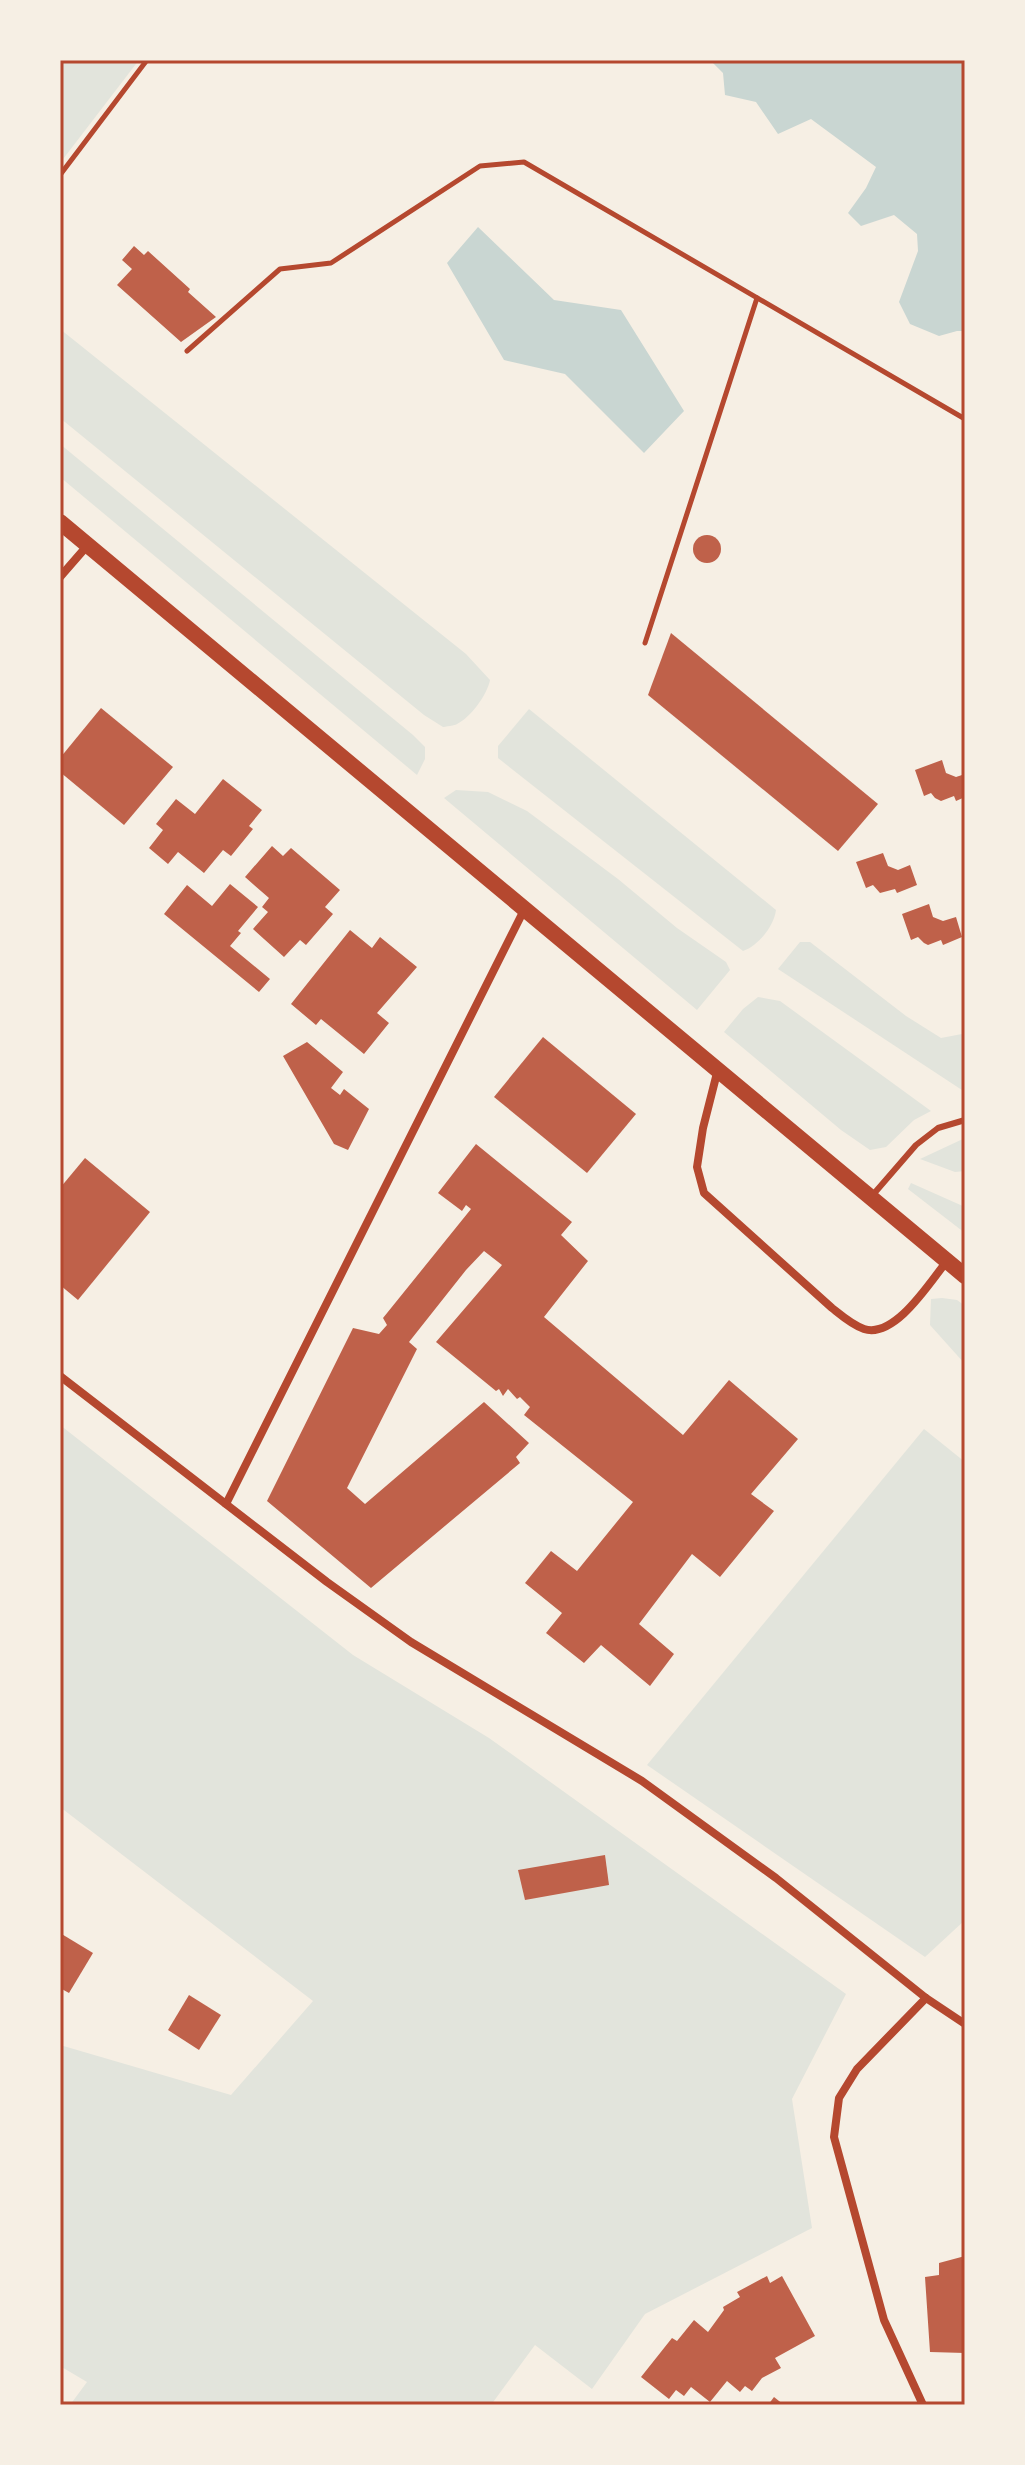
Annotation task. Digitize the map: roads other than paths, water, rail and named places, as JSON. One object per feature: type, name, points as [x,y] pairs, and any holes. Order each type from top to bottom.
[{"type":"main road","points":[[60,522],[965,1276]]},
{"type":"street","points":[[60,577],[88,545]]},
{"type":"street","points":[[226,1504],[525,907]]},
{"type":"street","points":[[718,1069],[697,1167],[704,1193],[832,1308],[865,1329],[885,1328],[906,1311],[947,1261]]},
{"type":"street","points":[[60,1376],[327,1582],[411,1642],[629,1773],[687,1813],[776,1878],[926,1998],[965,2024]]},
{"type":"street","points":[[923,2405],[884,2320],[834,2137],[839,2098],[857,2069],[926,1998]]},
{"type":"lane","points":[[871,1197],[916,1145],[938,1128],[965,1120]]}]
